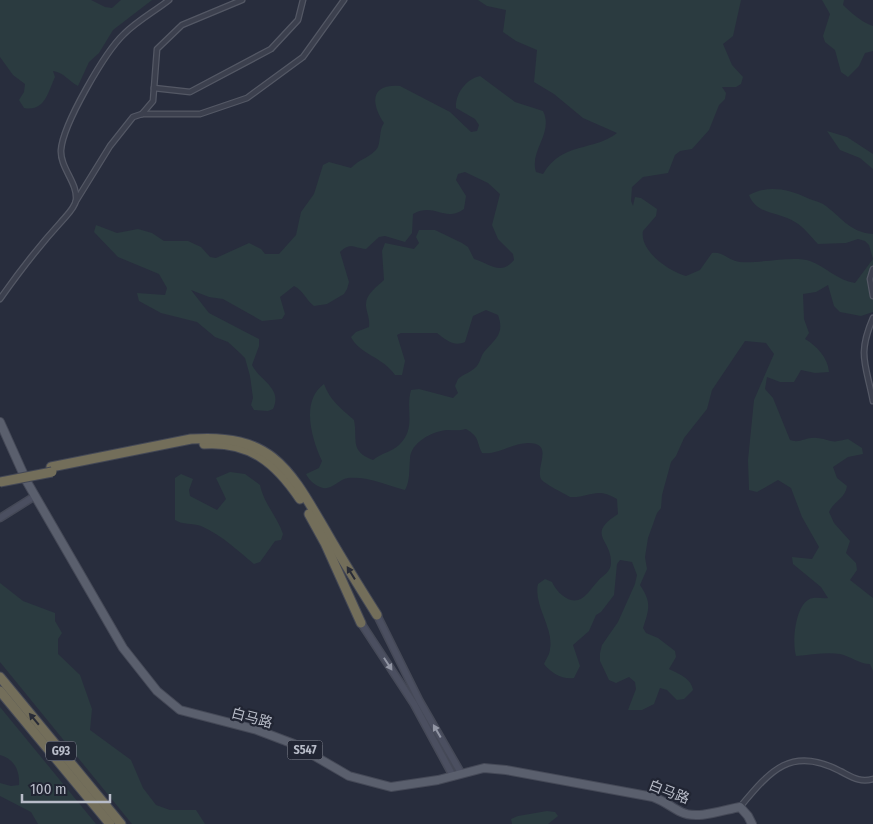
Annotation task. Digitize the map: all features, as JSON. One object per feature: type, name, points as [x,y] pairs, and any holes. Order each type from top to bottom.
[{"type":"highway","points":[[0,482],[191,439],[214,438],[237,441],[257,447],[275,458],[295,479],[376,615]]},
{"type":"highway","points":[[0,476],[51,470],[192,445],[214,444],[254,453],[272,464],[290,483],[302,501],[325,543],[361,623]]},
{"type":"highway","name":"G93","points":[[0,677],[121,824]]},
{"type":"highway","name":"G93","points":[[0,691],[110,824]]},
{"type":"main road","name":"白马路","points":[[0,422],[35,496],[122,648],[157,691],[180,710],[275,737],[294,744],[349,776],[391,787],[484,768],[506,770],[653,797],[668,802],[682,812],[697,815],[740,808]]},
{"type":"main road","points":[[0,518],[35,496]]},
{"type":"main road","points":[[376,615],[457,774]]},
{"type":"main road","points":[[361,623],[457,774]]},
{"type":"main road","points":[[740,808],[748,816],[752,824]]},
{"type":"street","points":[[76,200],[74,189],[62,160],[61,149],[74,115],[107,52],[124,33],[169,0]]},
{"type":"street","points":[[142,114],[153,100],[157,49],[182,25],[242,0]]},
{"type":"street","points":[[154,88],[190,92],[271,49],[298,20],[303,0]]},
{"type":"street","points":[[0,299],[36,250],[69,213],[110,146],[132,117],[142,114],[200,114],[247,98],[303,56],[344,0]]},
{"type":"street","points":[[873,269],[870,279],[873,296]]},
{"type":"street","points":[[873,318],[863,344],[862,357],[873,401]]},
{"type":"street","points":[[740,808],[762,780],[778,767],[792,761],[808,759],[829,765],[857,780],[865,782],[873,779]]},
{"type":"shaded area","points":[[0,0],[91,0],[105,7],[112,8],[121,0],[152,0],[113,30],[99,53],[89,62],[78,86],[61,73],[53,71],[55,77],[45,100],[37,107],[24,108],[19,100],[24,92],[25,84],[13,75],[0,57]]},
{"type":"shaded area","points":[[478,0],[741,0],[733,36],[723,44],[732,65],[743,77],[741,84],[736,87],[722,87],[726,93],[725,99],[719,105],[709,130],[692,149],[680,151],[675,155],[668,173],[643,177],[632,187],[631,201],[633,206],[635,197],[641,198],[657,209],[656,216],[643,231],[643,239],[646,246],[657,260],[679,274],[686,276],[700,270],[712,253],[716,253],[740,262],[803,259],[855,283],[873,259],[873,312],[861,316],[840,312],[834,306],[828,285],[816,292],[803,294],[804,319],[809,333],[805,339],[821,353],[827,362],[829,372],[815,373],[801,370],[794,382],[780,382],[767,377],[765,389],[773,398],[790,440],[797,441],[813,438],[834,441],[848,439],[862,448],[863,454],[848,457],[833,467],[837,478],[847,486],[842,497],[829,512],[834,523],[850,541],[846,553],[856,563],[857,570],[850,580],[873,598],[873,671],[870,664],[862,663],[840,654],[823,653],[796,656],[795,635],[800,610],[810,599],[828,598],[821,587],[793,564],[792,557],[812,559],[819,547],[802,517],[791,488],[778,480],[757,492],[749,490],[748,460],[754,400],[774,354],[766,343],[745,341],[712,390],[707,409],[684,438],[676,456],[671,462],[662,495],[661,508],[657,513],[648,538],[645,557],[647,569],[640,585],[648,602],[647,616],[643,628],[646,633],[658,638],[675,651],[676,657],[669,669],[687,679],[693,690],[684,699],[677,700],[667,690],[660,688],[654,704],[642,710],[628,710],[636,689],[635,682],[629,677],[616,683],[609,680],[600,661],[602,645],[618,622],[635,584],[637,575],[632,562],[620,560],[617,564],[614,595],[601,612],[596,615],[589,631],[573,645],[580,666],[574,678],[558,675],[544,664],[549,653],[550,641],[538,600],[538,584],[545,579],[552,582],[560,593],[571,600],[580,599],[586,595],[610,569],[610,555],[602,532],[603,527],[608,521],[618,514],[617,499],[610,495],[598,493],[570,497],[543,481],[540,474],[542,451],[541,447],[536,444],[516,445],[494,452],[482,453],[476,437],[466,429],[447,430],[429,435],[414,448],[411,453],[409,479],[405,490],[370,480],[355,478],[348,478],[323,488],[309,478],[306,474],[319,468],[322,461],[312,432],[310,410],[312,400],[324,384],[333,400],[354,420],[357,449],[365,457],[373,460],[399,445],[408,432],[411,390],[419,389],[453,398],[458,393],[455,386],[458,379],[477,366],[484,352],[498,336],[500,322],[498,315],[486,310],[473,316],[465,342],[457,344],[450,342],[437,333],[401,333],[397,335],[405,361],[402,375],[395,375],[384,364],[360,348],[351,337],[356,332],[369,327],[366,302],[372,291],[384,280],[382,251],[385,243],[414,249],[419,243],[416,237],[419,230],[435,230],[462,243],[468,247],[474,259],[490,266],[504,267],[514,260],[513,254],[498,239],[492,225],[500,194],[488,183],[465,172],[458,174],[456,180],[466,196],[464,209],[451,214],[427,210],[413,214],[412,233],[405,242],[385,236],[379,237],[366,249],[352,246],[343,249],[340,252],[349,282],[347,289],[344,294],[327,304],[314,306],[294,286],[280,297],[285,314],[282,319],[262,321],[223,299],[209,297],[191,290],[209,313],[259,339],[259,346],[252,365],[273,390],[275,402],[273,409],[268,411],[254,410],[251,405],[253,398],[245,358],[228,342],[215,337],[197,322],[161,313],[139,301],[137,293],[165,295],[167,288],[159,274],[118,257],[94,232],[96,225],[117,233],[138,229],[152,233],[164,241],[188,241],[201,247],[210,257],[216,258],[249,243],[261,249],[265,254],[279,254],[296,235],[301,212],[314,194],[323,165],[329,162],[351,168],[378,147],[384,123],[375,102],[376,96],[383,88],[390,86],[400,86],[450,112],[471,132],[477,131],[479,125],[475,119],[456,108],[456,103],[462,88],[470,80],[480,76],[515,102],[543,111],[546,127],[535,164],[536,172],[543,174],[560,156],[578,148],[608,139],[617,133],[583,118],[554,94],[534,82],[537,50],[516,41],[503,32],[506,10],[487,6]]},
{"type":"shaded area","points":[[822,0],[844,0],[843,5],[849,11],[873,26],[873,51],[865,53],[859,66],[848,77],[841,72],[835,50],[825,42],[823,36],[830,14]]},
{"type":"shaded area","points":[[827,131],[847,137],[873,154],[873,169],[860,158],[840,150]]},
{"type":"shaded area","points":[[777,189],[792,192],[823,204],[851,227],[864,233],[873,234],[873,259],[869,245],[865,241],[858,239],[846,243],[818,244],[798,224],[763,210],[752,201],[749,195],[763,190]]},
{"type":"shaded area","points":[[230,472],[245,474],[260,485],[264,498],[283,534],[281,540],[275,541],[260,562],[254,564],[209,530],[201,526],[181,523],[175,520],[175,478],[181,474],[193,479],[189,490],[190,496],[217,510],[226,499],[216,478]]},
{"type":"shaded area","points":[[0,583],[23,601],[55,613],[55,621],[62,633],[58,639],[58,654],[80,675],[92,709],[90,730],[131,760],[143,788],[156,805],[170,810],[196,810],[205,824],[132,824],[0,662]]},
{"type":"shaded area","points":[[0,707],[96,824],[38,824],[31,812],[0,796],[0,783],[11,786],[19,785],[19,780],[17,770],[12,762],[0,755]]},
{"type":"shaded area","points":[[547,811],[555,812],[558,816],[548,824],[512,824],[511,819],[518,816]]}]
